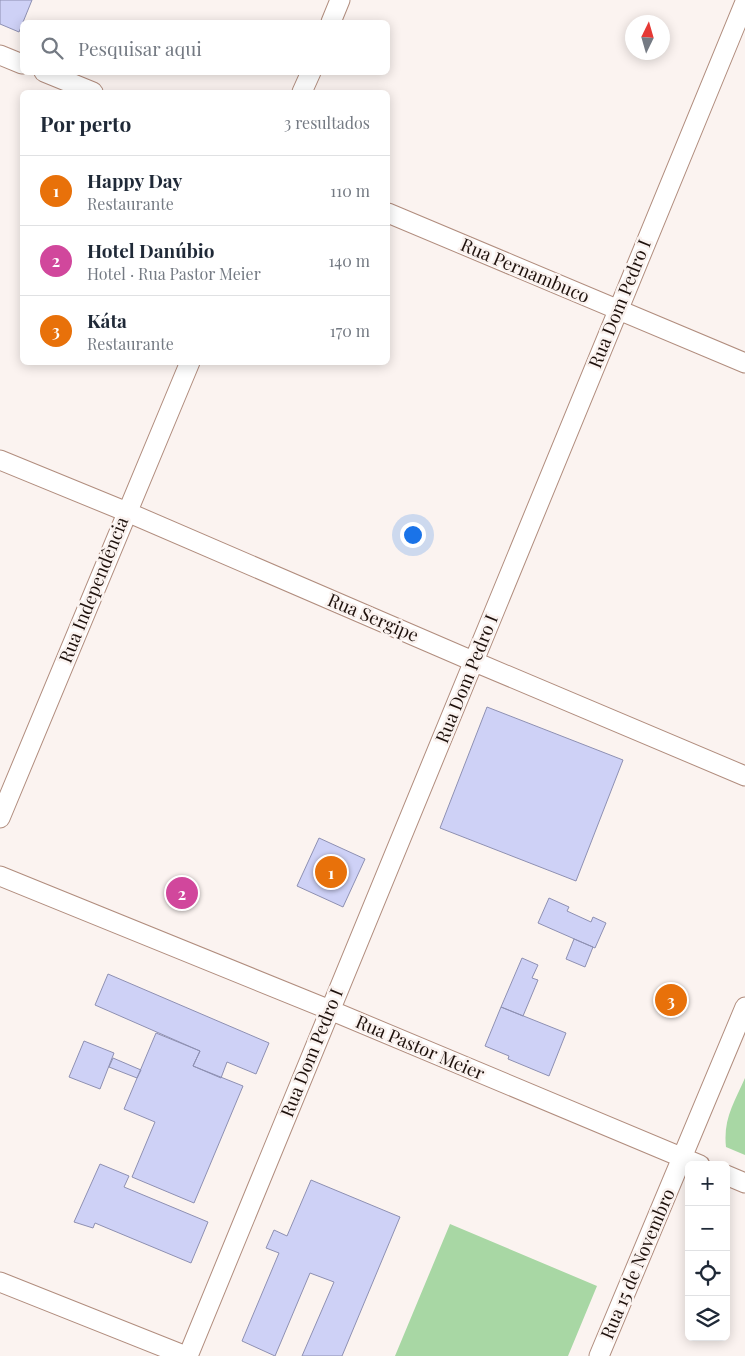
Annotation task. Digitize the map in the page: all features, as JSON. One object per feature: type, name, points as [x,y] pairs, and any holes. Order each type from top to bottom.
[{"type":"street","points":[[332,20],[340,0]]},
{"type":"street","name":"Rua Dom Pedro I","points":[[187,1356],[475,662],[745,2]]},
{"type":"street","points":[[0,55],[20,63]]},
{"type":"street","points":[[51,75],[88,90]]},
{"type":"street","points":[[303,90],[310,75]]},
{"type":"street","name":"Rua Pernambuco","points":[[390,214],[745,363]]},
{"type":"street","name":"Rua Independência","points":[[0,818],[189,365]]},
{"type":"street","name":"Rua Sergipe","points":[[0,460],[745,776]]},
{"type":"street","name":"Rua Pastor Meier","points":[[0,876],[330,1010],[691,1161]]},
{"type":"street","name":"Rua 15 de Novembro","points":[[600,1356],[745,1007]]},
{"type":"street","points":[[730,1177],[745,1183]]},
{"type":"street","points":[[0,1282],[187,1356]]},
{"type":"green space","points":[[745,1078],[745,1155],[726,1147],[726,1128],[730,1111]]},
{"type":"green space","points":[[450,1224],[597,1286],[568,1356],[395,1356]]},
{"type":"building","points":[[0,0],[32,0],[24,20],[20,20],[19,32],[0,24]]},
{"type":"building","points":[[487,707],[623,760],[576,881],[440,828]]},
{"type":"building","points":[[319,838],[365,859],[343,907],[297,886]]},
{"type":"building","points":[[549,898],[569,907],[567,911],[591,922],[593,917],[606,923],[595,948],[538,923]]},
{"type":"building","points":[[574,939],[593,947],[585,967],[566,959]]},
{"type":"building","points":[[522,958],[538,965],[532,978],[538,980],[523,1016],[501,1007]]},
{"type":"building","points":[[108,974],[269,1043],[256,1074],[227,1062],[221,1078],[193,1066],[200,1051],[95,1005]]},
{"type":"building","points":[[501,1007],[566,1033],[549,1076],[508,1059],[509,1056],[485,1046]]},
{"type":"building","points":[[156,1033],[200,1051],[193,1066],[243,1086],[194,1203],[132,1177],[155,1122],[124,1109]]},
{"type":"building","points":[[84,1041],[114,1053],[100,1089],[69,1077]]},
{"type":"building","points":[[113,1058],[141,1070],[137,1078],[109,1067]]},
{"type":"building","points":[[100,1164],[129,1176],[124,1187],[208,1222],[191,1263],[95,1223],[93,1228],[74,1222]]},
{"type":"building","points":[[311,1180],[400,1217],[342,1356],[302,1356],[334,1282],[310,1273],[275,1356],[242,1341],[279,1253],[266,1248],[274,1230],[287,1236]]},
{"type":"place","name":"Happy Day","points":[[331,872]]},
{"type":"place","name":"Hotel Danúbio","points":[[182,893]]},
{"type":"place","name":"Káta","points":[[671,1000]]}]
